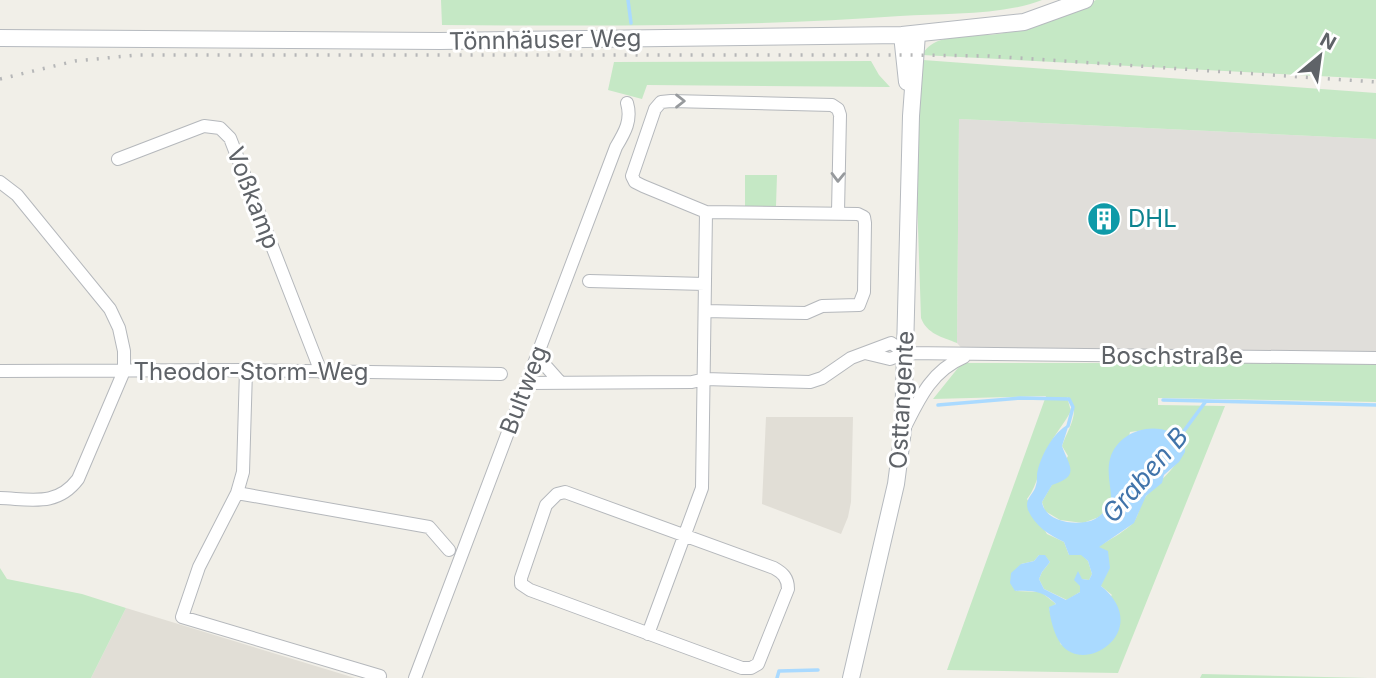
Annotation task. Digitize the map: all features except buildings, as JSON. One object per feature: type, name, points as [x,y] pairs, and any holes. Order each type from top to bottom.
[{"type":"main road","name":"Tönnhäuser Weg","points":[[0,38],[453,41],[910,35],[1024,22],[1085,0]]},
{"type":"main road","name":"Osttangente","points":[[851,678],[896,484],[903,430],[911,116],[910,35]]},
{"type":"street","points":[[705,311],[806,313],[822,306],[859,305],[864,292],[864,217],[838,212],[706,212],[635,182],[633,169],[655,109],[662,102],[832,105],[838,109],[840,115],[838,212]]},
{"type":"street","name":"Bultweg","points":[[415,678],[616,147],[627,128],[630,114],[627,103]]},
{"type":"street","name":"Voßkamp","points":[[118,159],[204,126],[220,128],[230,138],[321,372]]},
{"type":"street","points":[[0,182],[17,195],[110,309],[119,328],[124,351],[124,371],[78,479],[71,489],[62,496],[47,499],[0,498]]},
{"type":"street","points":[[648,634],[702,488],[706,212]]},
{"type":"street","points":[[589,281],[705,284]]},
{"type":"street","name":"Boschstraße","points":[[705,379],[810,382],[822,378],[851,358],[865,353],[890,359],[906,353],[1376,358]]},
{"type":"street","points":[[539,354],[543,363],[559,381]]},
{"type":"street","points":[[903,430],[924,389],[939,372],[968,355]]},
{"type":"street","points":[[246,370],[243,471],[237,493],[199,568],[181,617],[380,676]]},
{"type":"street","name":"Theodor-Storm-Weg","points":[[0,371],[246,370],[501,374]]},
{"type":"street","points":[[527,383],[692,382],[705,379]]},
{"type":"street","points":[[237,493],[429,527],[449,550]]},
{"type":"street","points":[[572,493],[685,536],[774,568],[783,573],[788,581],[788,589],[762,658],[751,668],[742,668],[648,634],[530,590],[521,584],[547,505],[557,494],[572,493]]},
{"type":"shaded area","points":[[959,119],[1376,139],[1376,358],[968,355],[957,343]]},
{"type":"shaded area","points":[[766,417],[853,417],[851,502],[841,534],[762,504]]},
{"type":"shaded area","points":[[126,608],[355,678],[91,678]]},
{"type":"green space","points":[[441,0],[1042,0],[1009,9],[972,13],[729,24],[557,26],[442,25]]},
{"type":"green space","points":[[1096,0],[1376,0],[1376,79],[922,55],[929,46],[938,41],[998,34],[1036,26]]},
{"type":"green space","points":[[923,60],[1376,93],[1376,139],[959,119],[957,343],[931,331],[921,318],[916,167]]},
{"type":"green space","points":[[871,61],[890,87],[647,85],[642,99],[608,90],[614,62]]},
{"type":"green space","points":[[745,175],[777,175],[776,206],[745,206]]},
{"type":"green space","points":[[962,363],[1376,363],[1376,402],[1158,398],[1158,405],[1225,406],[1118,673],[947,670],[1046,396],[933,399]],"holes":[[[1067,397],[1072,402],[1074,414],[1062,446],[1068,456],[1042,502],[1045,511],[1060,520],[1083,523],[1099,517],[1112,503],[1130,432],[1166,431],[1185,443],[1176,464],[1144,499],[1134,522],[1098,547],[1101,586],[1112,595],[1061,645],[1049,608],[1056,604],[1041,592],[1015,591],[1021,564],[1034,561],[1039,555],[1045,556],[1050,562],[1039,579],[1044,589],[1067,600],[1080,592],[1082,579],[1089,580],[1092,574],[1088,561],[1081,554],[1069,555],[1064,542],[1047,534],[1027,499],[1048,448],[1071,411]]]},
{"type":"green space","points":[[0,568],[7,579],[82,594],[126,608],[91,678],[0,678]]},
{"type":"green space","points":[[1202,674],[1368,678],[1200,678]]},
{"type":"water","points":[[1069,424],[1062,446],[1070,465],[1070,474],[1061,482],[1052,485],[1042,502],[1049,515],[1072,523],[1095,519],[1111,503],[1110,459],[1123,439],[1132,433],[1154,429],[1166,430],[1185,443],[1185,452],[1179,462],[1164,475],[1162,483],[1146,496],[1134,523],[1099,547],[1108,551],[1110,568],[1101,586],[1115,602],[1120,618],[1118,632],[1110,643],[1085,655],[1072,653],[1061,644],[1049,607],[1056,604],[1037,592],[1015,591],[1010,583],[1011,573],[1021,564],[1034,561],[1039,555],[1045,555],[1050,562],[1039,579],[1044,589],[1066,600],[1080,592],[1080,586],[1074,580],[1078,571],[1082,579],[1089,580],[1092,574],[1088,561],[1081,555],[1069,555],[1064,542],[1039,525],[1027,506],[1037,482],[1044,453],[1058,433]]},
{"type":"waterway","points":[[628,0],[631,23]]},
{"type":"waterway","name":"Graben B","points":[[938,405],[1020,398],[1069,399],[1073,407],[1068,426]]},
{"type":"waterway","name":"Graben B","points":[[1163,400],[1376,405]]},
{"type":"waterway","name":"Graben B","points":[[1178,439],[1206,401]]},
{"type":"waterway","name":"Graben B","points":[[777,678],[779,671],[818,670]]},
{"type":"railway","points":[[0,79],[75,61],[137,55],[904,55],[989,56],[1376,82]]},
{"type":"place","name":"DHL","points":[[1104,219]]}]
